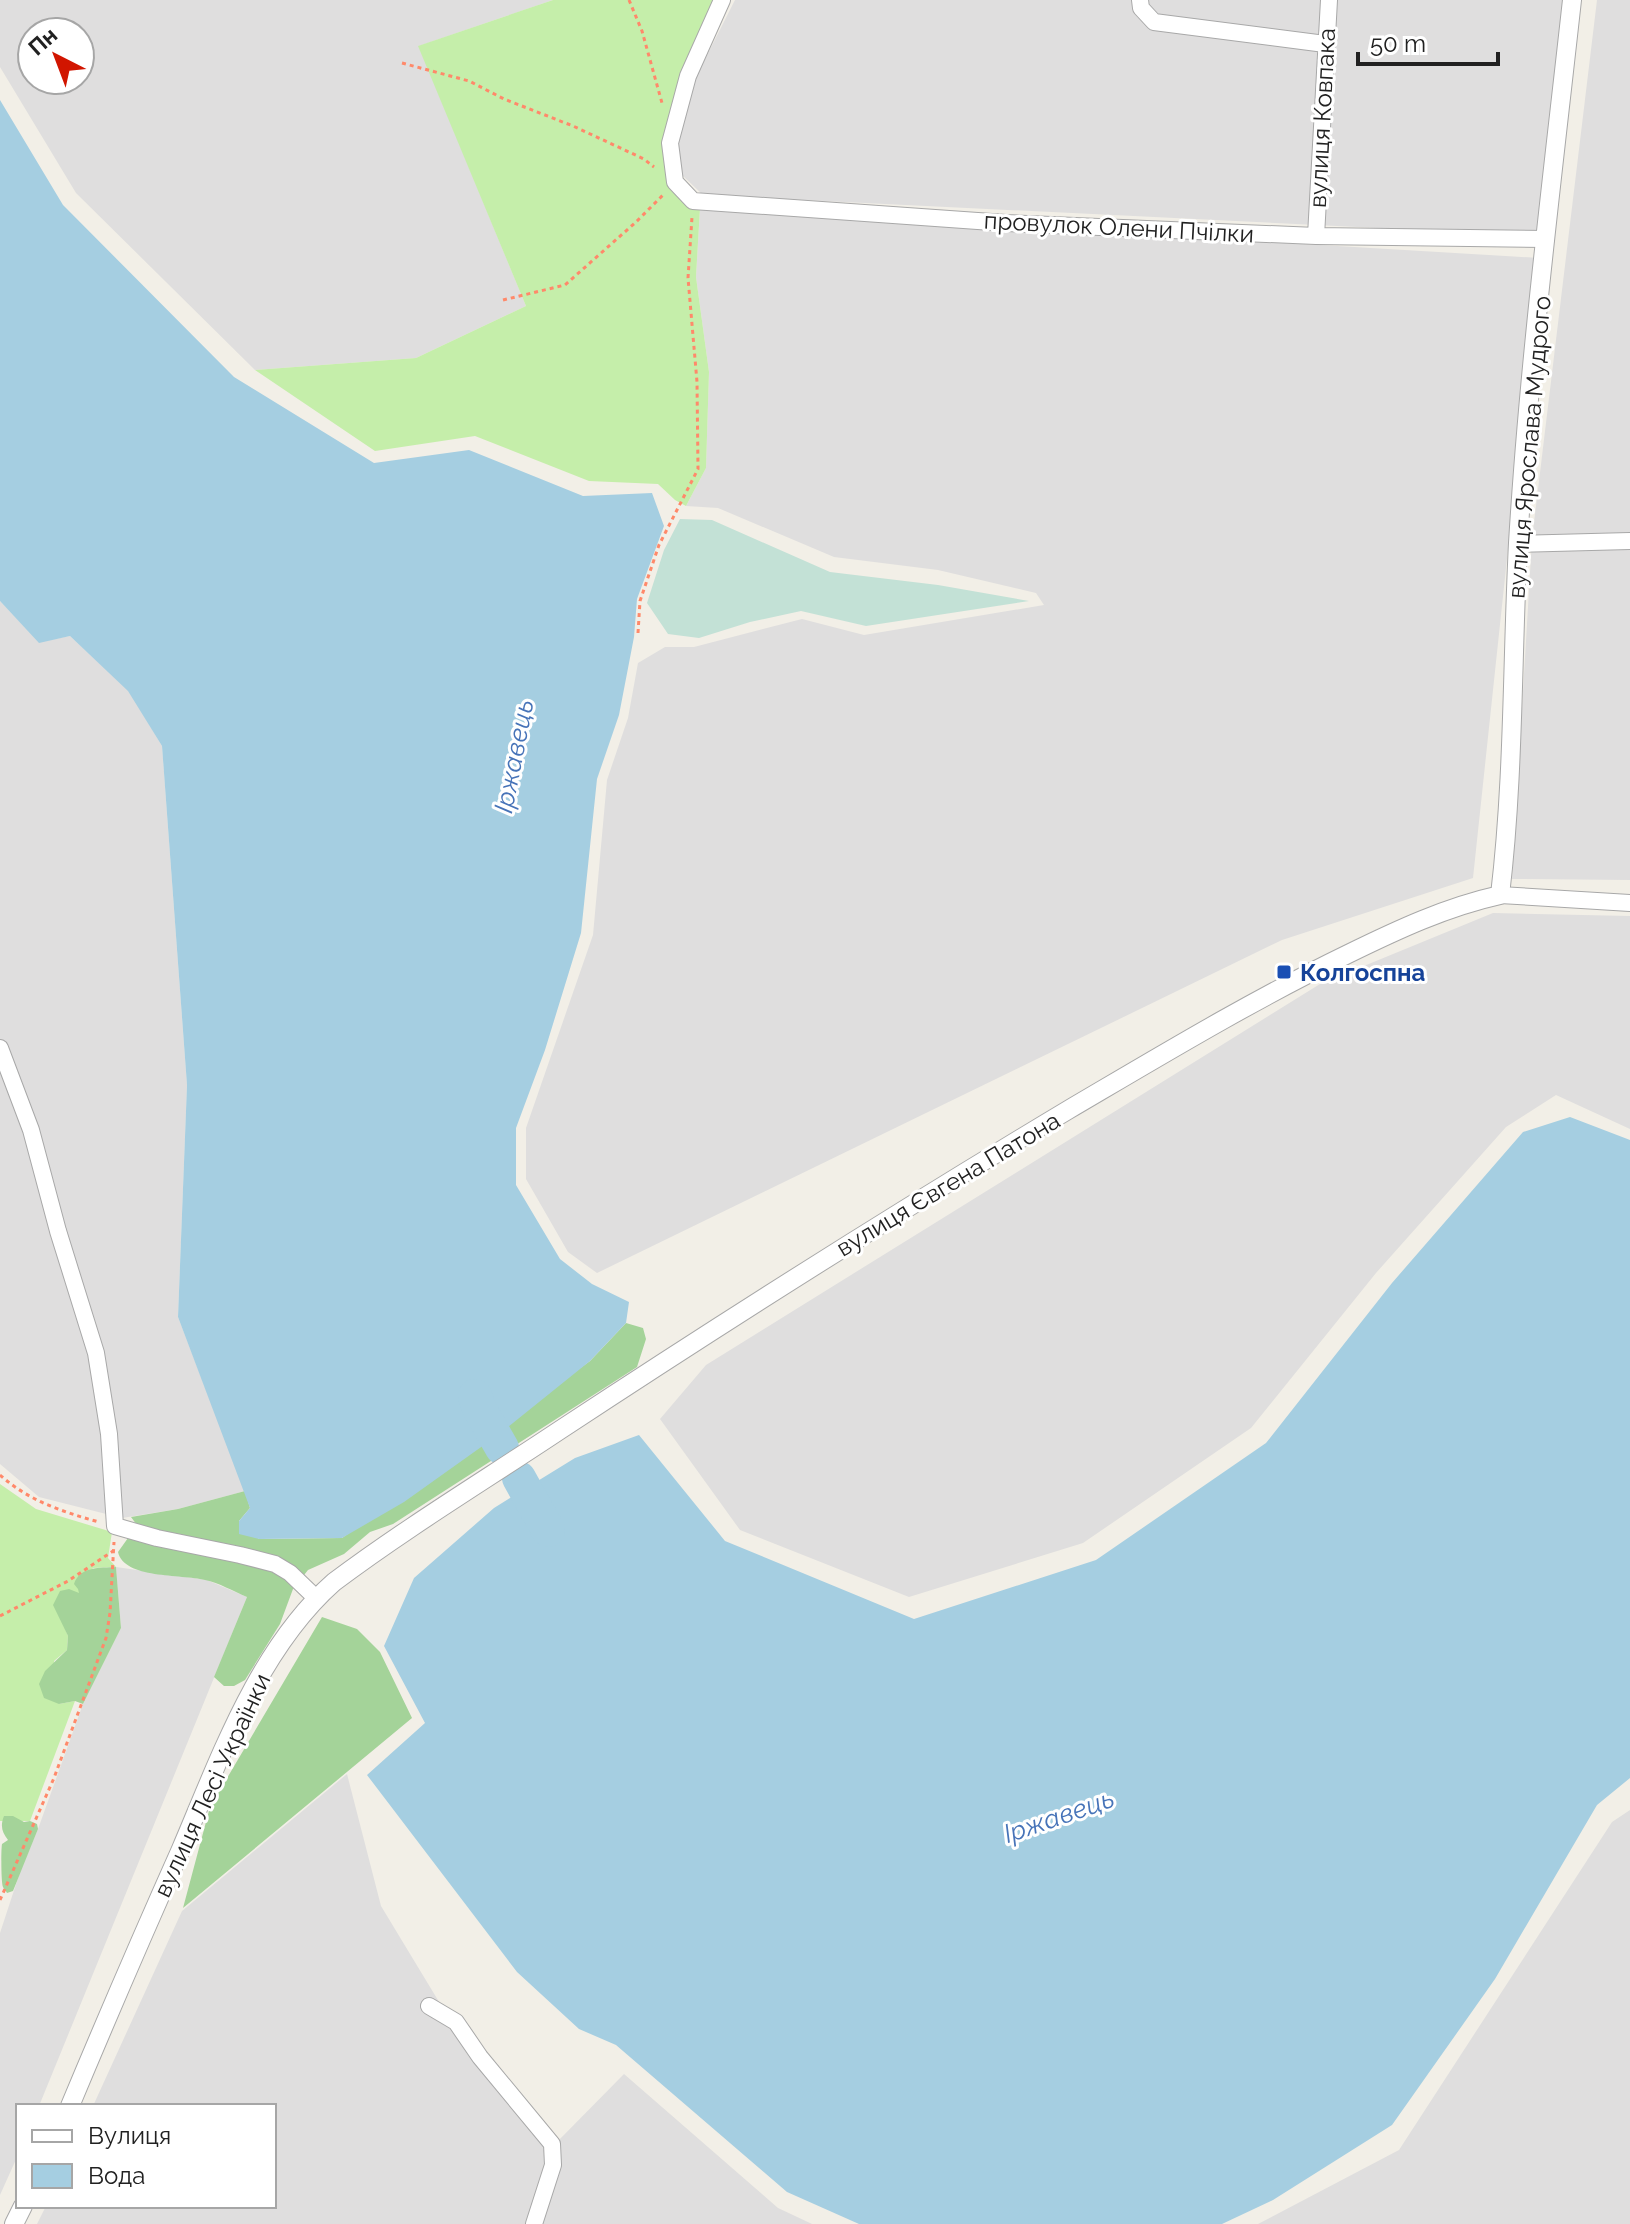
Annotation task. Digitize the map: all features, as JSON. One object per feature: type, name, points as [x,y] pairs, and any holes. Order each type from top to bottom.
[{"type":"street","points":[[693,201],[675,182],[670,143],[688,76],[722,0]]},
{"type":"street","points":[[1140,0],[1141,8],[1154,22],[1325,44]]},
{"type":"street","name":"вулиця Ковпака","points":[[1316,236],[1329,0]]},
{"type":"street","name":"вулиця Ярослава Мудрого","points":[[1500,895],[1506,840],[1525,441],[1572,0]]},
{"type":"street","name":"провулок Олени Пчілки","points":[[693,201],[1006,223],[1316,236],[1546,239]]},
{"type":"street","points":[[1518,544],[1630,541]]},
{"type":"street","name":"вулиця Євгена Патона","points":[[316,1598],[365,1559],[734,1316],[965,1172],[1290,982],[1456,906],[1500,895],[1630,903]]},
{"type":"street","points":[[0,1048],[31,1130],[96,1353],[109,1434],[115,1526],[275,1564],[290,1573],[316,1598]]},
{"type":"street","name":"вулиця Лесі Українки","points":[[71,2104],[241,1714],[290,1631],[316,1598]]},
{"type":"street","points":[[429,2006],[456,2022],[480,2057],[552,2144],[553,2165],[534,2224]]},
{"type":"path","points":[[629,0],[642,31],[662,102]]},
{"type":"path","points":[[402,63],[469,81],[504,99],[573,126],[644,159],[675,182],[636,222],[565,285],[503,300]]},
{"type":"path","points":[[638,633],[640,601],[659,545],[698,469],[697,382],[688,278],[693,201]]},
{"type":"path","points":[[0,1475],[14,1487],[48,1506],[115,1526],[106,1638],[54,1778],[0,1900]]},
{"type":"path","points":[[0,1616],[68,1581],[113,1551]]},
{"type":"shaded area","points":[[0,0],[553,0],[419,46],[526,306],[416,358],[255,370],[76,193],[17,96],[96,96],[96,16],[16,16],[16,94],[0,67]]},
{"type":"shaded area","points":[[735,0],[1566,0],[1540,236],[703,195],[681,174],[676,142],[695,79]]},
{"type":"shaded area","points":[[1597,0],[1630,0],[1630,880],[1512,879],[1532,539]]},
{"type":"shaded area","points":[[700,208],[1539,258],[1473,878],[1282,940],[597,1273],[568,1252],[526,1179],[526,1128],[593,935],[607,780],[628,718],[638,663],[665,647],[694,647],[802,619],[864,635],[1044,605],[1036,593],[938,570],[834,557],[718,508],[686,506],[706,468],[709,372],[696,277]]},
{"type":"shaded area","points":[[680,519],[712,520],[830,572],[938,585],[1029,601],[866,626],[801,611],[750,622],[699,638],[668,634],[647,603],[664,550]]},
{"type":"shaded area","points":[[0,601],[39,642],[70,636],[129,691],[162,746],[187,1085],[178,1317],[245,1491],[178,1509],[122,1518],[39,1497],[0,1464]]},
{"type":"shaded area","points":[[1493,913],[1630,916],[1630,1129],[1556,1095],[1506,1127],[1376,1273],[1251,1428],[1083,1543],[909,1597],[740,1530],[660,1419],[706,1365],[1320,984]]},
{"type":"shaded area","points":[[116,1567],[207,1580],[247,1597],[40,2104],[16,2104],[16,2159],[0,2195],[0,1933],[83,1704],[121,1628]]},
{"type":"shaded area","points":[[347,1774],[381,1906],[453,2025],[557,2142],[624,2074],[778,2208],[812,2224],[37,2224],[45,2208],[276,2208],[276,2104],[94,2104],[182,1911]]},
{"type":"shaded area","points":[[1630,1810],[1630,2224],[1258,2224],[1399,2150],[1612,1822]]},
{"type":"green space","points":[[553,0],[716,0],[683,74],[671,183],[700,208],[696,277],[709,372],[706,468],[686,506],[658,484],[589,481],[475,436],[375,451],[255,370],[416,358],[526,306],[418,46]]},
{"type":"green space","points":[[626,1323],[643,1328],[646,1339],[637,1367],[393,1524],[370,1532],[344,1554],[308,1570],[293,1589],[280,1624],[245,1680],[234,1686],[224,1686],[214,1677],[247,1597],[205,1580],[155,1574],[122,1561],[118,1552],[128,1538],[151,1544],[131,1517],[178,1509],[245,1491],[250,1508],[239,1521],[259,1539],[342,1538],[590,1361]]},
{"type":"green space","points":[[0,1484],[36,1509],[112,1532],[108,1558],[116,1567],[93,1568],[79,1593],[60,1616],[68,1636],[67,1650],[54,1661],[59,1704],[75,1701],[30,1821],[0,1821]]},
{"type":"green space","points":[[116,1567],[121,1628],[83,1704],[75,1701],[59,1704],[44,1698],[39,1684],[45,1671],[67,1650],[68,1636],[53,1605],[60,1591],[69,1589],[79,1593],[74,1584],[81,1574],[91,1569]]},
{"type":"green space","points":[[322,1617],[357,1629],[380,1652],[412,1718],[183,1908],[210,1807]]},
{"type":"green space","points":[[4,1816],[30,1821],[37,1824],[38,1829],[13,1891],[7,1893],[3,1887],[2,1873],[2,1844],[8,1840],[2,1829]]},
{"type":"water","points":[[0,100],[63,205],[234,377],[374,463],[469,450],[583,496],[652,493],[664,526],[637,599],[634,637],[619,715],[597,779],[581,933],[545,1050],[516,1128],[516,1185],[560,1259],[592,1284],[629,1302],[626,1323],[590,1361],[498,1435],[404,1502],[342,1538],[259,1539],[239,1534],[239,1521],[250,1508],[178,1317],[187,1085],[162,746],[128,691],[70,636],[39,643],[0,601]]},
{"type":"water","points":[[1570,1117],[1630,1140],[1630,1778],[1597,1805],[1495,1979],[1392,2125],[1273,2200],[1222,2224],[859,2224],[787,2192],[616,2045],[579,2029],[517,1972],[367,1775],[425,1723],[384,1646],[414,1578],[494,1508],[575,1458],[639,1435],[725,1541],[914,1619],[1096,1560],[1266,1443],[1392,1283],[1523,1132]]},
{"type":"waterway","name":"Іржавець","points":[[475,1396],[502,1448]]},
{"type":"waterway","name":"Іржавець","points":[[519,1478],[548,1530]]},
{"type":"place","name":"Колгоспна","points":[[1284,972]]}]
